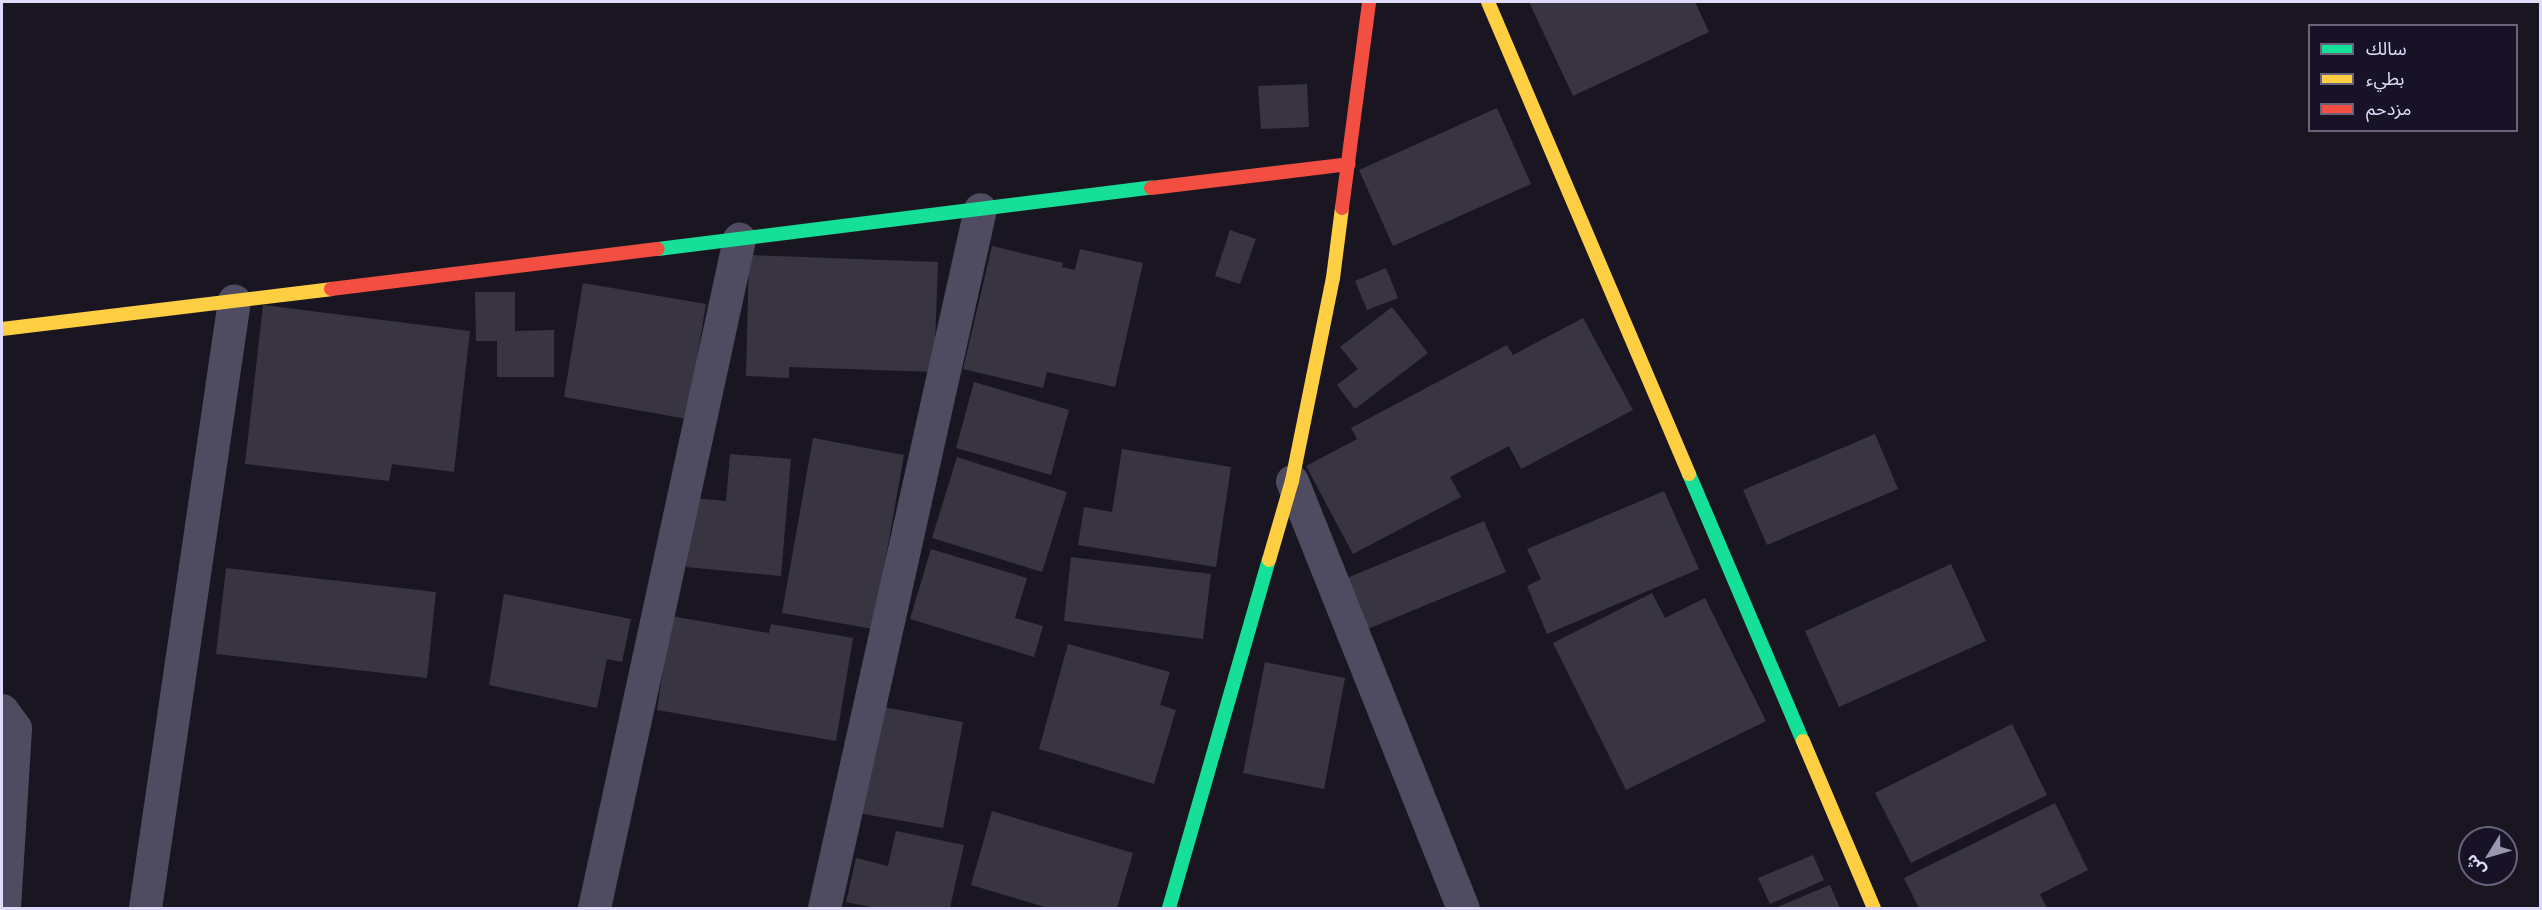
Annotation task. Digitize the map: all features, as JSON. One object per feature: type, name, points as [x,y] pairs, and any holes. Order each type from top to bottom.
[{"type":"street","points":[[1169,909],[1292,481],[1333,278],[1369,2]]},
{"type":"street","points":[[1488,2],[1874,909]]},
{"type":"street","points":[[2,329],[1349,164]]},
{"type":"street","points":[[824,909],[980,209]]},
{"type":"street","points":[[594,909],[739,239]]},
{"type":"street","points":[[145,909],[234,300]]},
{"type":"street","points":[[1292,481],[1463,909]]},
{"type":"street","points":[[2,710],[15,728],[4,909]]},
{"type":"building","points":[[1529,2],[1695,2],[1709,32],[1573,96]]},
{"type":"building","points":[[1307,84],[1309,127],[1261,129],[1258,86]]},
{"type":"building","points":[[1497,108],[1531,184],[1393,246],[1359,170]]},
{"type":"building","points":[[1230,230],[1256,239],[1240,284],[1215,276]]},
{"type":"building","points":[[992,246],[1063,263],[1062,267],[1075,270],[1080,249],[1143,263],[1115,387],[1047,372],[1043,388],[963,369]]},
{"type":"building","points":[[749,255],[938,262],[934,372],[789,367],[789,378],[746,376]]},
{"type":"building","points":[[1386,268],[1398,298],[1367,310],[1355,281]]},
{"type":"building","points":[[583,283],[706,304],[687,419],[564,397]]},
{"type":"building","points":[[475,292],[515,292],[515,331],[554,330],[554,377],[497,377],[497,341],[476,341]]},
{"type":"building","points":[[263,305],[470,331],[454,472],[392,464],[389,481],[245,464]]},
{"type":"building","points":[[1392,307],[1428,353],[1355,409],[1337,385],[1358,369],[1340,347]]},
{"type":"building","points":[[1583,318],[1633,410],[1521,469],[1509,446],[1450,477],[1461,497],[1353,554],[1306,466],[1357,439],[1351,428],[1507,345],[1513,355]]},
{"type":"building","points":[[974,382],[1069,410],[1051,475],[956,448]]},
{"type":"building","points":[[1875,434],[1898,489],[1767,545],[1743,490]]},
{"type":"building","points":[[813,438],[904,455],[873,629],[782,613]]},
{"type":"building","points":[[1122,449],[1231,467],[1216,567],[1078,545],[1084,507],[1112,512]]},
{"type":"building","points":[[730,454],[791,459],[781,576],[686,567],[693,498],[726,501]]},
{"type":"building","points":[[957,457],[1067,492],[1042,572],[932,538]]},
{"type":"building","points":[[1664,491],[1699,569],[1547,634],[1527,586],[1541,579],[1527,549]]},
{"type":"building","points":[[1484,521],[1506,572],[1368,629],[1347,578]]},
{"type":"building","points":[[931,549],[1027,578],[1015,618],[1043,626],[1034,657],[910,619]]},
{"type":"building","points":[[1071,557],[1211,574],[1203,639],[1064,621]]},
{"type":"building","points":[[1951,564],[1986,641],[1839,707],[1805,631]]},
{"type":"building","points":[[226,568],[436,592],[427,678],[216,654]]},
{"type":"building","points":[[1652,593],[1665,618],[1705,598],[1766,721],[1626,790],[1553,643]]},
{"type":"building","points":[[504,594],[631,619],[622,662],[607,659],[597,708],[489,685]]},
{"type":"building","points":[[671,616],[769,633],[771,624],[853,638],[836,741],[657,710]]},
{"type":"building","points":[[1068,644],[1170,672],[1160,705],[1176,710],[1154,784],[1039,749]]},
{"type":"building","points":[[1265,662],[1345,678],[1324,789],[1243,773]]},
{"type":"building","points":[[878,706],[963,722],[943,828],[858,813]]},
{"type":"building","points":[[2012,724],[2047,795],[1911,863],[1875,793]]},
{"type":"building","points":[[2055,803],[2088,870],[2040,894],[2047,908],[1919,908],[1904,878]]},
{"type":"building","points":[[992,811],[1133,853],[1117,908],[1048,908],[971,885]]},
{"type":"building","points":[[896,831],[964,845],[950,908],[876,908],[846,902],[856,858],[888,866]]},
{"type":"building","points":[[1813,855],[1824,880],[1770,904],[1758,878]]},
{"type":"building","points":[[1830,885],[1840,908],[1775,908]]},
{"type":"traffic: fast","points":[[658,249],[1151,188]]},
{"type":"traffic: fast","points":[[1689,474],[1803,741]]},
{"type":"traffic: fast","points":[[1169,908],[1269,560]]},
{"type":"traffic: slow","points":[[1488,2],[1689,474]]},
{"type":"traffic: slow","points":[[1269,560],[1292,481],[1333,278],[1342,208]]},
{"type":"traffic: slow","points":[[2,329],[331,289]]},
{"type":"traffic: slow","points":[[1803,741],[1874,908]]},
{"type":"traffic: jam","points":[[1342,208],[1369,2]]},
{"type":"traffic: jam","points":[[1151,188],[1349,164]]},
{"type":"traffic: jam","points":[[331,289],[658,249]]}]
